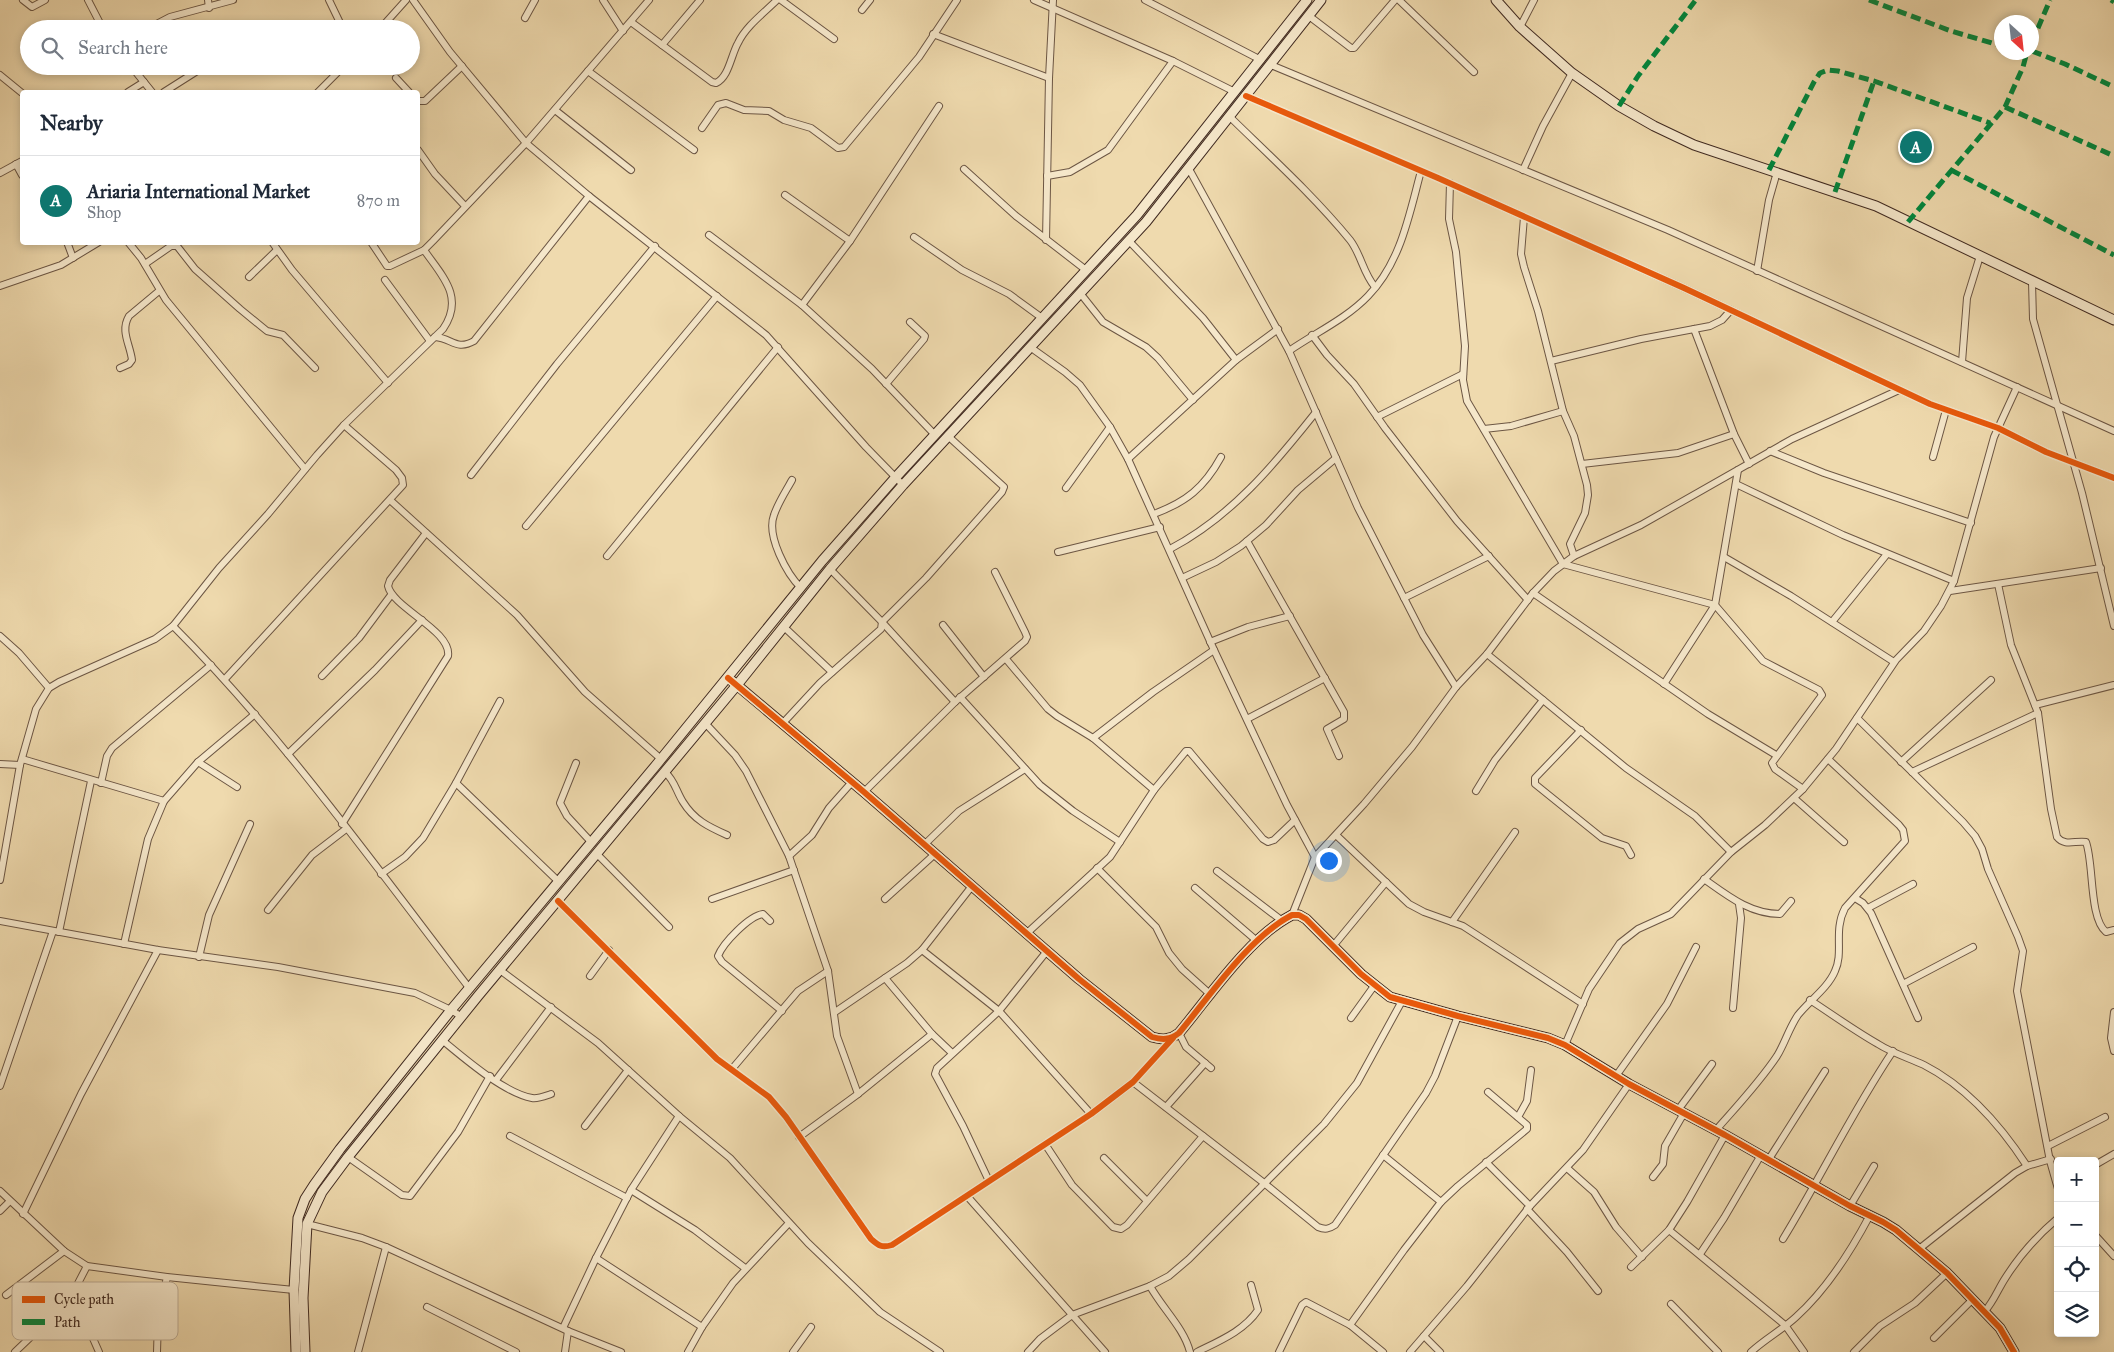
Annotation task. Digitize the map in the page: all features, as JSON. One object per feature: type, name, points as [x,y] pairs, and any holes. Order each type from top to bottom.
[{"type":"main road","points":[[296,1352],[294,1290],[298,1218],[305,1199],[340,1149],[451,1010],[592,843],[801,588],[896,477],[1137,215],[1307,0]]},
{"type":"main road","points":[[305,1352],[304,1289],[307,1224],[322,1192],[348,1157],[442,1040],[737,685],[830,569],[903,485],[1129,241],[1189,169],[1321,0]]},
{"type":"main road","points":[[1496,0],[1520,27],[1572,74],[1619,106],[1654,126],[1694,145],[1876,206],[2114,320]]},
{"type":"main road","points":[[728,678],[864,792],[1079,979],[1152,1036],[1161,1040],[1176,1035],[1258,941],[1281,920],[1292,915],[1306,919],[1374,986],[1390,997],[1548,1038],[1565,1045],[1629,1084],[1726,1135],[1896,1230],[1947,1273],[1985,1311],[2000,1328],[2014,1352]]},
{"type":"street","points":[[23,0],[32,7],[45,0]]},
{"type":"street","points":[[88,0],[98,20]]},
{"type":"street","points":[[208,0],[209,8]]},
{"type":"street","points":[[164,20],[234,0]]},
{"type":"street","points":[[329,0],[339,20]]},
{"type":"street","points":[[388,20],[406,0]]},
{"type":"street","points":[[413,0],[462,66],[526,143],[589,196],[766,335],[866,447],[903,485]]},
{"type":"street","points":[[525,18],[535,0]]},
{"type":"street","points":[[603,0],[623,31]]},
{"type":"street","points":[[374,245],[387,266],[424,250],[526,143],[649,0]]},
{"type":"street","points":[[662,45],[700,0]]},
{"type":"street","points":[[631,22],[716,84],[724,76],[737,44],[744,33],[777,0]]},
{"type":"street","points":[[781,0],[834,39]]},
{"type":"street","points":[[862,10],[870,0]]},
{"type":"street","points":[[702,128],[718,105],[726,103],[744,110],[768,112],[784,120],[812,128],[838,148],[844,147],[919,57],[957,0]]},
{"type":"street","points":[[1034,0],[1052,4],[1235,92]]},
{"type":"street","points":[[1145,0],[1261,60]]},
{"type":"street","points":[[1309,16],[1351,48],[1354,48],[1395,0]]},
{"type":"street","points":[[1399,0],[1474,72]]},
{"type":"street","points":[[1520,27],[1534,0]]},
{"type":"street","points":[[1046,240],[1052,4]]},
{"type":"street","points":[[934,34],[1049,78]]},
{"type":"street","points":[[1047,176],[1070,172],[1108,150],[1173,61]]},
{"type":"street","points":[[1270,65],[1668,230],[2114,431]]},
{"type":"street","points":[[420,102],[425,101],[462,66]]},
{"type":"street","points":[[588,71],[694,150]]},
{"type":"street","points":[[1523,170],[1572,74]]},
{"type":"street","points":[[0,75],[20,91]]},
{"type":"street","points":[[138,75],[150,90]]},
{"type":"street","points":[[167,90],[190,75]]},
{"type":"street","points":[[320,90],[335,75]]},
{"type":"street","points":[[396,78],[407,90]]},
{"type":"street","points":[[131,90],[144,82]]},
{"type":"street","points":[[1246,96],[1524,216],[1731,310],[1899,390],[1946,410],[1998,428],[2046,452],[2114,478]]},
{"type":"street","points":[[802,305],[850,241],[939,106]]},
{"type":"street","points":[[555,110],[631,170]]},
{"type":"street","points":[[1230,117],[1304,189],[1351,242],[1363,269],[1375,287]]},
{"type":"street","points":[[420,153],[435,174],[465,206]]},
{"type":"street","points":[[0,173],[19,162]]},
{"type":"street","points":[[964,169],[1046,240],[1086,270]]},
{"type":"street","points":[[1189,169],[1278,329],[1358,508],[1422,635],[1456,686]]},
{"type":"street","points":[[1289,351],[1335,321],[1367,297],[1384,276],[1399,249],[1421,171]]},
{"type":"street","points":[[1757,271],[1769,200],[1777,172]]},
{"type":"street","points":[[1450,183],[1448,220],[1456,252],[1464,336],[1463,374],[1467,401],[1563,564],[1715,605],[1763,662],[1821,693],[1822,695],[1776,755],[1772,763],[1775,769],[1803,789]]},
{"type":"street","points":[[785,195],[850,241]]},
{"type":"street","points":[[433,339],[446,338],[457,345],[466,345],[474,341],[589,196]]},
{"type":"street","points":[[1524,216],[1521,254],[1563,411],[1582,464],[1588,495],[1585,513],[1571,539],[1570,544],[1574,556]]},
{"type":"street","points":[[709,235],[802,305],[847,345],[935,435]]},
{"type":"street","points":[[914,237],[962,270],[1010,294],[1042,318]]},
{"type":"street","points":[[1129,241],[1203,318],[1236,360]]},
{"type":"street","points":[[68,245],[73,258]]},
{"type":"street","points":[[0,286],[61,265],[94,245]]},
{"type":"street","points":[[130,245],[145,264],[159,291],[305,470]]},
{"type":"street","points":[[274,245],[388,382]]},
{"type":"street","points":[[145,264],[170,246],[177,246],[195,269],[240,309],[268,331],[283,335],[315,368]]},
{"type":"street","points":[[471,474],[557,364],[654,246]]},
{"type":"street","points":[[248,277],[277,250]]},
{"type":"street","points":[[0,880],[21,762],[36,710],[49,688],[155,639],[173,626],[219,568],[344,425],[433,339],[451,317],[453,303],[450,288],[424,250]]},
{"type":"street","points":[[1962,362],[1967,298],[1980,256]]},
{"type":"street","points":[[385,280],[433,339]]},
{"type":"street","points":[[2032,282],[2033,319],[2073,461],[2114,626]]},
{"type":"street","points":[[120,368],[129,364],[132,360],[125,334],[126,321],[129,316],[159,291]]},
{"type":"street","points":[[1080,293],[1103,322],[1146,347],[1158,358],[1192,400]]},
{"type":"street","points":[[526,526],[718,296]]},
{"type":"street","points":[[1551,361],[1718,323],[1726,318],[1731,310]]},
{"type":"street","points":[[886,384],[924,340],[925,336],[910,322]]},
{"type":"street","points":[[1128,459],[1236,360],[1278,329]]},
{"type":"street","points":[[1694,329],[1734,434],[1749,464]]},
{"type":"street","points":[[1312,335],[1327,355],[1354,384],[1457,521],[1528,600]]},
{"type":"street","points":[[1030,347],[1080,385],[1110,427],[1128,459],[1170,549],[1210,642],[1295,820],[1315,857]]},
{"type":"street","points":[[607,556],[778,348]]},
{"type":"street","points":[[1378,417],[1463,374]]},
{"type":"street","points":[[1565,1045],[1589,989],[1620,943],[1638,929],[1671,914],[1731,852],[1765,825],[1803,789],[1828,759],[1894,662],[1924,631],[1950,591],[1954,581],[1994,437],[2017,387]]},
{"type":"street","points":[[1292,915],[1315,857],[1412,747],[1456,686],[1487,654],[1544,580],[1574,556],[1641,525],[1770,451],[1840,416],[1899,390]]},
{"type":"street","points":[[1933,457],[1946,410]]},
{"type":"street","points":[[1484,429],[1511,426],[1563,411]]},
{"type":"street","points":[[1170,549],[1212,524],[1253,488],[1289,447],[1316,412]]},
{"type":"street","points":[[225,679],[403,486],[402,478],[396,470],[344,425]]},
{"type":"street","points":[[1066,488],[1110,427]]},
{"type":"street","points":[[1582,464],[1678,452],[1734,434]]},
{"type":"street","points":[[782,723],[832,672],[881,629],[882,622],[926,578],[1002,492],[1004,487],[949,437]]},
{"type":"street","points":[[1770,451],[1824,473],[1971,523]]},
{"type":"street","points":[[1154,514],[1178,505],[1191,494],[1210,475],[1221,457]]},
{"type":"street","points":[[1182,578],[1216,562],[1247,541],[1298,490],[1336,458]]},
{"type":"street","points":[[1664,684],[1715,605],[1738,470]]},
{"type":"street","points":[[792,480],[772,521],[775,540],[785,568],[801,588]]},
{"type":"street","points":[[1736,484],[1843,536],[1954,581]]},
{"type":"street","points":[[390,500],[517,615],[585,692],[661,759]]},
{"type":"street","points":[[1058,552],[1160,527]]},
{"type":"street","points":[[268,910],[312,855],[344,827],[448,656],[449,650],[446,644],[422,620],[392,595],[388,586],[390,580],[426,533]]},
{"type":"street","points":[[1247,541],[1274,592],[1290,616],[1345,714],[1344,719],[1327,729],[1339,756]]},
{"type":"street","points":[[1832,622],[1887,554]]},
{"type":"street","points":[[1404,598],[1489,556]]},
{"type":"street","points":[[1724,557],[1894,662]]},
{"type":"street","points":[[1950,591],[2101,568]]},
{"type":"street","points":[[830,569],[1057,800],[1120,842]]},
{"type":"street","points":[[864,792],[957,699],[1025,641],[1027,637],[994,572]]},
{"type":"street","points":[[1998,584],[2011,645],[2038,713],[2051,809],[2057,838],[2066,843],[2086,842],[2095,905],[2100,925],[2106,932],[2114,930]]},
{"type":"street","points":[[1533,593],[1708,714],[1776,755]]},
{"type":"street","points":[[322,676],[359,638],[392,595]]},
{"type":"street","points":[[1210,642],[1248,627],[1290,616]]},
{"type":"street","points":[[288,754],[422,620]]},
{"type":"street","points":[[944,625],[984,677]]},
{"type":"street","points":[[173,626],[225,679],[288,754],[470,988]]},
{"type":"street","points":[[784,627],[832,672]]},
{"type":"street","points":[[0,636],[19,653],[49,688]]},
{"type":"street","points":[[1093,738],[1153,692],[1214,650]]},
{"type":"street","points":[[1487,654],[1626,768],[1695,816],[1731,852]]},
{"type":"street","points":[[1006,659],[1057,716],[1093,738],[1154,790]]},
{"type":"street","points":[[101,783],[112,748],[211,664]]},
{"type":"street","points":[[1247,719],[1325,678]]},
{"type":"street","points":[[1901,762],[1991,680]]},
{"type":"street","points":[[2035,705],[2114,685]]},
{"type":"street","points":[[1476,791],[1495,760],[1544,700]]},
{"type":"street","points":[[381,874],[415,848],[456,783],[500,702]]},
{"type":"street","points":[[1912,772],[2038,713]]},
{"type":"street","points":[[124,944],[148,839],[164,801],[198,762],[255,714]]},
{"type":"street","points":[[1857,718],[1976,836],[1982,849],[1988,869],[2018,936],[2023,955],[2016,991],[2054,1174]]},
{"type":"street","points":[[705,723],[742,764],[789,856],[828,971],[838,1036],[858,1094]]},
{"type":"street","points":[[1580,730],[1535,778],[1535,784],[1602,838],[1626,846],[1631,855]]},
{"type":"street","points":[[1026,934],[1110,857],[1154,790],[1179,758],[1189,751],[1263,839],[1268,842],[1274,840],[1295,820]]},
{"type":"street","points":[[1716,1130],[1764,1074],[1778,1054],[1797,1017],[1836,970],[1840,918],[1845,908],[1906,841],[1899,825],[1828,759]]},
{"type":"street","points":[[0,764],[21,762],[164,801]]},
{"type":"street","points":[[198,762],[237,788]]},
{"type":"street","points":[[576,763],[560,803],[567,816],[592,843]]},
{"type":"street","points":[[924,845],[959,811],[1025,768]]},
{"type":"street","points":[[665,772],[676,784],[683,802],[698,820],[727,835]]},
{"type":"street","points":[[0,1086],[56,932],[77,853],[91,781]]},
{"type":"street","points":[[789,856],[812,835],[829,808],[852,782]]},
{"type":"street","points":[[456,783],[559,882]]},
{"type":"street","points":[[1794,798],[1844,842]]},
{"type":"street","points":[[199,957],[209,915],[250,824]]},
{"type":"street","points":[[1452,922],[1516,832]]},
{"type":"street","points":[[1336,835],[1410,904],[1424,912],[1463,926],[1582,1004]]},
{"type":"street","points":[[597,854],[669,927]]},
{"type":"street","points":[[885,899],[935,854]]},
{"type":"street","points":[[1097,868],[1156,927],[1169,953],[1211,995]]},
{"type":"street","points":[[712,899],[794,870]]},
{"type":"street","points":[[1217,871],[1281,920]]},
{"type":"street","points":[[1704,879],[1739,904],[1772,914],[1780,914],[1791,901]]},
{"type":"street","points":[[1334,945],[1386,882]]},
{"type":"street","points":[[1868,908],[1913,884]]},
{"type":"street","points":[[835,1012],[907,964],[922,950],[972,886]]},
{"type":"street","points":[[1195,888],[1258,941]]},
{"type":"street","points":[[1855,898],[1868,908],[1918,1018]]},
{"type":"street","points":[[558,902],[718,1059],[769,1097],[879,1246],[892,1245],[1091,1114],[1133,1082],[1176,1035],[1186,1048],[1210,1068]]},
{"type":"street","points":[[1733,1008],[1742,918],[1739,904]]},
{"type":"street","points":[[770,921],[763,914],[756,917],[735,934],[718,956],[722,962],[782,1011]]},
{"type":"street","points":[[0,921],[199,957],[278,967],[415,993],[462,1017]]},
{"type":"street","points":[[1616,1076],[1667,1004],[1696,947]]},
{"type":"street","points":[[1903,984],[1973,948]]},
{"type":"street","points":[[23,1214],[82,1094],[158,950]]},
{"type":"street","points":[[590,976],[609,950]]},
{"type":"street","points":[[922,950],[999,1011],[1091,1114]]},
{"type":"street","points":[[989,1181],[963,1126],[935,1074],[936,1068],[999,1011],[1047,951]]},
{"type":"street","points":[[500,970],[598,1043],[679,1116],[730,1158],[789,1223],[880,1312],[940,1352]]},
{"type":"street","points":[[732,1069],[798,991],[828,971]]},
{"type":"street","points":[[885,978],[932,1034],[952,1053]]},
{"type":"street","points":[[1351,1018],[1374,986]]},
{"type":"street","points":[[1810,1000],[1879,1045],[1924,1065],[1964,1092],[2013,1145],[2027,1166]]},
{"type":"street","points":[[1028,1352],[1046,1334],[1072,1315],[1150,1286],[1169,1276],[1189,1260],[1324,1124],[1357,1083],[1402,1001]]},
{"type":"street","points":[[348,1157],[402,1195],[410,1196],[458,1132],[493,1078],[551,1007]]},
{"type":"street","points":[[2114,1012],[2111,1038],[2114,1051]]},
{"type":"street","points":[[1133,1082],[1318,1227],[1324,1230],[1330,1229],[1335,1225],[1426,1093],[1435,1076],[1458,1016]]},
{"type":"street","points":[[799,1137],[858,1094],[932,1034]]},
{"type":"street","points":[[442,1040],[467,1061],[512,1090],[532,1098],[551,1094]]},
{"type":"street","points":[[1783,1239],[1815,1186],[1838,1140],[1893,1051]]},
{"type":"street","points":[[1166,1108],[1205,1063]]},
{"type":"street","points":[[1653,1177],[1663,1164],[1665,1146],[1681,1111],[1712,1064]]},
{"type":"street","points":[[585,1126],[628,1070]]},
{"type":"street","points":[[1518,1117],[1527,1102],[1531,1070]]},
{"type":"street","points":[[1700,1254],[1825,1071]]},
{"type":"street","points":[[1410,1352],[1529,1208],[1583,1150],[1629,1084]]},
{"type":"street","points":[[1350,1325],[1441,1202],[1486,1162],[1523,1135],[1527,1129],[1527,1125],[1488,1092]]},
{"type":"street","points":[[565,1352],[566,1330],[596,1258],[631,1190],[679,1116]]},
{"type":"street","points":[[2048,1146],[2105,1117]]},
{"type":"street","points":[[1631,1267],[1669,1230],[1726,1135]]},
{"type":"street","points":[[510,1136],[627,1198]]},
{"type":"street","points":[[1045,1144],[1072,1185],[1113,1227],[1121,1229],[1203,1136]]},
{"type":"street","points":[[2099,1163],[2114,1154]]},
{"type":"street","points":[[1383,1155],[1441,1202]]},
{"type":"street","points":[[1104,1158],[1147,1201]]},
{"type":"street","points":[[1920,1249],[2015,1173],[2027,1166],[2050,1159]]},
{"type":"street","points":[[1486,1162],[1529,1208],[1598,1291]]},
{"type":"street","points":[[1850,1206],[1874,1166]]},
{"type":"street","points":[[1568,1168],[1594,1192],[1616,1227],[1642,1257]]},
{"type":"street","points":[[631,1190],[695,1230],[745,1268]]},
{"type":"street","points":[[0,1191],[64,1251],[87,1266],[167,1277],[294,1290]]},
{"type":"street","points":[[967,1196],[1104,1352]]},
{"type":"street","points":[[0,1210],[10,1201]]},
{"type":"street","points":[[1751,1352],[1809,1305],[1858,1238],[1870,1215]]},
{"type":"street","points":[[1985,1311],[2014,1265],[2042,1231],[2054,1221]]},
{"type":"street","points":[[688,1352],[702,1327],[745,1268],[789,1223]]},
{"type":"street","points":[[307,1224],[362,1238],[386,1247],[566,1330],[621,1352]]},
{"type":"street","points":[[1669,1230],[1785,1325],[1804,1352]]},
{"type":"street","points":[[2099,1239],[2114,1256]]},
{"type":"street","points":[[358,1352],[386,1247]]},
{"type":"street","points":[[24,1282],[64,1251]]},
{"type":"street","points":[[596,1258],[702,1327]]},
{"type":"street","points":[[79,1282],[87,1266]]},
{"type":"street","points":[[1854,1352],[1880,1326],[1916,1303],[1947,1273]]},
{"type":"street","points":[[166,1282],[167,1277]]},
{"type":"street","points":[[1197,1352],[1226,1338],[1254,1316],[1258,1310],[1251,1285]]},
{"type":"street","points":[[1150,1286],[1158,1302],[1184,1337],[1190,1352]]},
{"type":"street","points":[[6,1296],[12,1291]]},
{"type":"street","points":[[1934,1338],[1973,1299]]},
{"type":"street","points":[[1279,1352],[1304,1302],[1308,1302],[1350,1325],[1383,1352]]},
{"type":"street","points":[[1671,1304],[1718,1352]]},
{"type":"street","points":[[427,1306],[516,1352]]},
{"type":"street","points":[[793,1352],[811,1327]]},
{"type":"street","points":[[1424,1336],[1440,1352]]},
{"type":"street","points":[[15,1352],[28,1340]]},
{"type":"street","points":[[94,1340],[99,1352]]},
{"type":"marked path","points":[[1869,0],[1951,31],[1994,44]]},
{"type":"marked path","points":[[2039,26],[2050,0]]},
{"type":"marked path","points":[[1619,106],[1638,76],[1695,1]]},
{"type":"marked path","points":[[2039,54],[2114,87]]},
{"type":"marked path","points":[[1908,222],[2005,107],[2025,60]]},
{"type":"marked path","points":[[1769,170],[1814,82],[1820,73],[1828,70],[1874,81],[1990,123]]},
{"type":"marked path","points":[[1835,192],[1874,81]]},
{"type":"marked path","points":[[2005,107],[2114,156]]},
{"type":"marked path","points":[[1951,170],[2114,255]]},
{"type":"cycle path","points":[[1246,96],[1438,178],[1684,288],[1930,404],[1998,428],[2046,452],[2114,478]]},
{"type":"cycle path","points":[[728,678],[864,792],[1079,979],[1152,1037],[1166,1039],[1179,1033],[1246,952],[1276,925],[1292,915],[1299,915],[1306,919],[1361,974],[1390,997],[1548,1038],[1565,1045],[1629,1084],[1725,1135],[1850,1206],[1883,1222],[1896,1230],[1947,1273],[2000,1328],[2014,1352]]},
{"type":"cycle path","points":[[558,901],[717,1059],[769,1097],[786,1117],[871,1239],[881,1246],[892,1245],[1091,1114],[1133,1082],[1173,1038]]},
{"type":"place","name":"Ariaria International Market","points":[[1916,147]]}]
